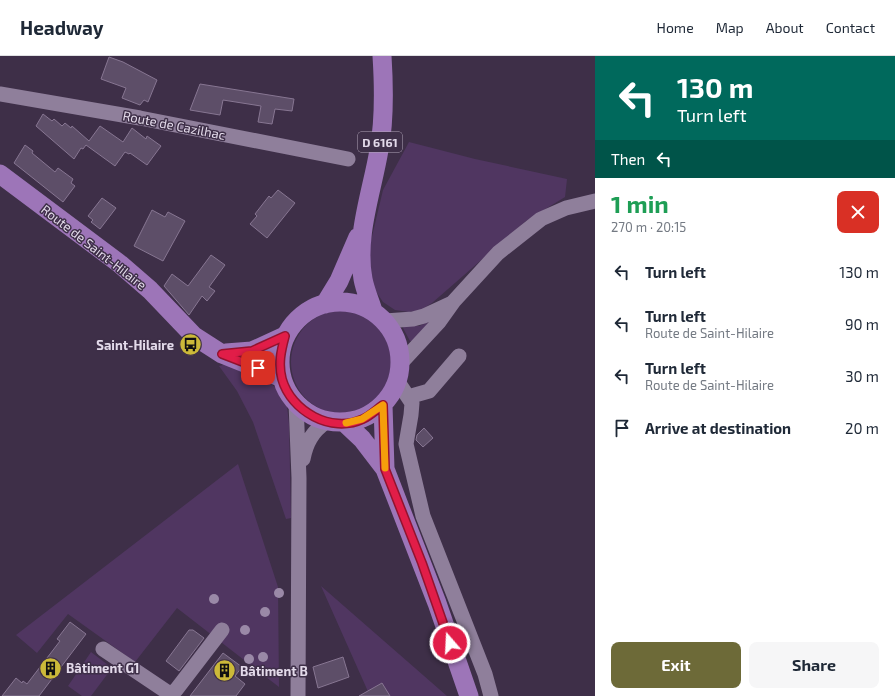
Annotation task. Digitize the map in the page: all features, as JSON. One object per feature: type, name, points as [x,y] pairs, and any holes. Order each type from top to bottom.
[{"type":"main road","name":"D 6161","points":[[379,316],[363,280],[362,269],[363,227],[380,149],[384,91],[382,56]]},
{"type":"main road","name":"Route de Saint-Hilaire","points":[[0,174],[120,264],[150,290],[194,336],[222,354],[282,378]]},
{"type":"main road","name":"D 6161","points":[[325,304],[339,281],[363,227]]},
{"type":"main road","points":[[348,302],[379,316],[396,338],[401,363],[398,382],[383,405],[362,419],[345,423],[326,422],[308,414],[296,403],[286,389],[282,378],[280,358],[285,336],[300,317],[313,308],[325,304],[348,302]]},
{"type":"main road","points":[[222,354],[252,351],[285,336]]},
{"type":"main road","points":[[383,405],[385,469]]},
{"type":"main road","points":[[345,423],[362,439],[385,469],[429,583],[469,696]]},
{"type":"street","name":"Route de Cazilhac","points":[[0,94],[140,118],[348,159]]},
{"type":"street","points":[[401,363],[439,322],[454,301],[498,253],[541,219],[566,208],[595,201]]},
{"type":"street","points":[[379,316],[413,319],[424,316],[454,301]]},
{"type":"street","points":[[408,397],[429,391],[459,356]]},
{"type":"street","points":[[398,382],[412,403],[406,444],[423,516],[485,674],[491,696]]},
{"type":"street","points":[[296,403],[299,478],[298,696]]},
{"type":"street","points":[[299,478],[305,447],[311,436],[326,422]]},
{"type":"street","points":[[103,649],[170,694],[176,690],[222,630]]},
{"type":"shaded area","points":[[409,142],[475,159],[567,179],[565,197],[526,221],[432,303],[421,310],[409,312],[395,310],[383,302],[373,287],[369,249],[383,190]]},
{"type":"shaded area","points":[[343,310],[363,314],[380,325],[391,342],[395,362],[391,382],[380,399],[363,410],[343,414],[323,410],[306,399],[295,382],[291,362],[295,342],[306,325],[323,314]]},
{"type":"shaded area","points":[[430,321],[412,341],[410,341],[403,328],[404,326],[419,326]]},
{"type":"shaded area","points":[[227,364],[267,380],[278,390],[287,406],[289,424],[291,518],[286,519],[253,422],[237,391],[219,366]]},
{"type":"shaded area","points":[[238,464],[278,587],[279,687],[177,608],[135,662],[68,614],[37,653],[16,635]]},
{"type":"shaded area","points":[[321,586],[447,696],[370,696]]},
{"type":"shaded area","points":[[91,652],[112,668],[91,696],[82,696],[68,686]]},
{"type":"building","points":[[109,57],[123,62],[157,80],[148,102],[144,100],[140,105],[122,98],[126,88],[101,79]]},
{"type":"building","points":[[200,84],[294,99],[292,111],[275,109],[272,124],[258,122],[261,106],[223,100],[220,115],[190,110]]},
{"type":"building","points":[[43,114],[52,121],[54,119],[62,126],[65,123],[71,128],[72,126],[89,141],[100,126],[123,142],[132,128],[146,139],[147,136],[161,146],[147,165],[130,153],[125,152],[115,166],[86,145],[83,149],[81,148],[74,159],[36,126]]},
{"type":"building","points":[[25,145],[33,151],[32,153],[55,172],[58,168],[73,179],[71,183],[75,186],[63,202],[14,163]]},
{"type":"building","points":[[278,190],[295,203],[267,238],[250,224],[257,216],[255,214],[269,196],[271,198]]},
{"type":"building","points":[[102,198],[116,208],[100,229],[91,222],[93,220],[88,216]]},
{"type":"building","points":[[152,210],[165,217],[168,212],[185,221],[163,261],[134,246]]},
{"type":"building","points":[[211,255],[225,265],[209,287],[215,291],[207,301],[202,296],[189,315],[164,286],[172,274],[188,286]]},
{"type":"building","points":[[424,428],[433,438],[423,447],[416,440],[417,435]]},
{"type":"building","name":"Bâtiment G1","points":[[70,622],[86,634],[39,696],[2,696],[16,678],[22,683],[23,681],[27,684],[60,641],[57,639]]},
{"type":"building","points":[[189,630],[193,630],[204,638],[179,671],[166,661]]},
{"type":"building","name":"Bâtiment B","points":[[223,653],[242,667],[235,676],[245,684],[236,696],[190,696]]},
{"type":"building","points":[[343,657],[349,677],[318,688],[313,667]]},
{"type":"building","points":[[382,683],[390,696],[359,696]]},
{"type":"slow traffic","points":[[346,423],[362,419],[383,405],[385,468]]},
{"type":"place","name":"Saint-Hilaire","points":[[190,345]]},
{"type":"place","name":"Bâtiment G1","points":[[50,668]]},
{"type":"place","name":"Bâtiment B","points":[[224,671]]},
{"type":"route","points":[[258,368],[222,354],[252,351],[262,348],[285,336],[280,358],[282,378],[290,396],[308,414],[326,422],[345,423],[362,419],[383,405],[385,469],[437,603],[450,643]]}]
